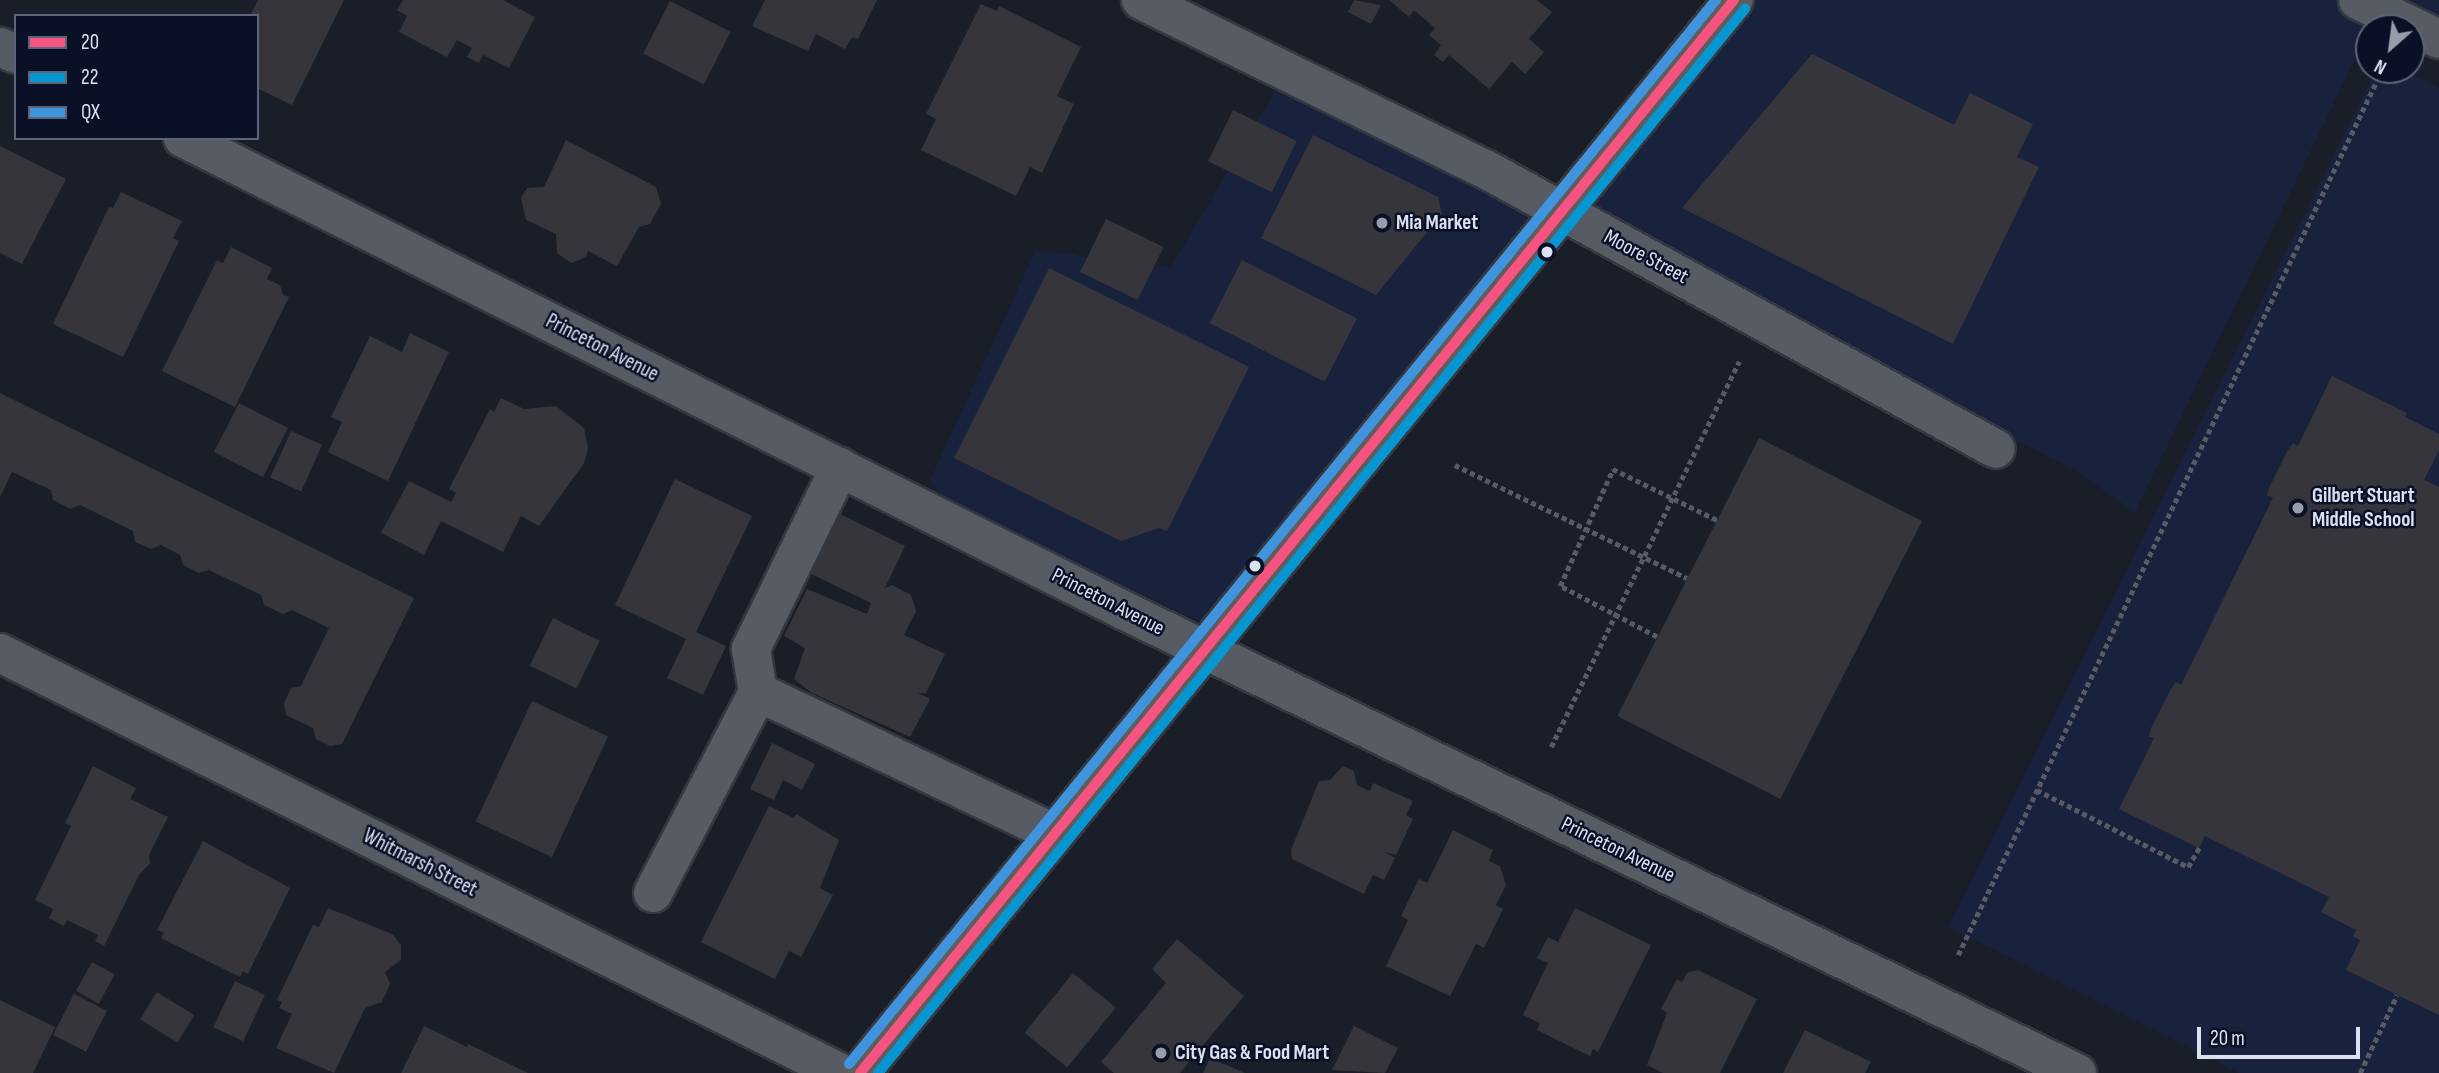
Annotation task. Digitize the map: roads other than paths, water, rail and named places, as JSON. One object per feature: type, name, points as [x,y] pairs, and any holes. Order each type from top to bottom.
[{"type":"main road","points":[[860,1073],[1563,214],[1734,0]]},
{"type":"street","name":"Moore Street","points":[[1141,0],[1487,170],[1996,449]]},
{"type":"street","points":[[2358,0],[2439,39]]},
{"type":"street","name":"Princeton Avenue","points":[[187,140],[1204,650],[2077,1073]]},
{"type":"street","points":[[653,893],[758,692],[751,649],[840,467]]},
{"type":"street","name":"Whitmarsh Street","points":[[0,653],[841,1073]]},
{"type":"street","points":[[758,692],[1054,833]]},
{"type":"place","name":"Mia Market","points":[[1382,223]]},
{"type":"place","name":"Gilbert Stuart Middle School","points":[[2298,508]]},
{"type":"place","name":"City Gas & Food Mart","points":[[1161,1053]]}]
